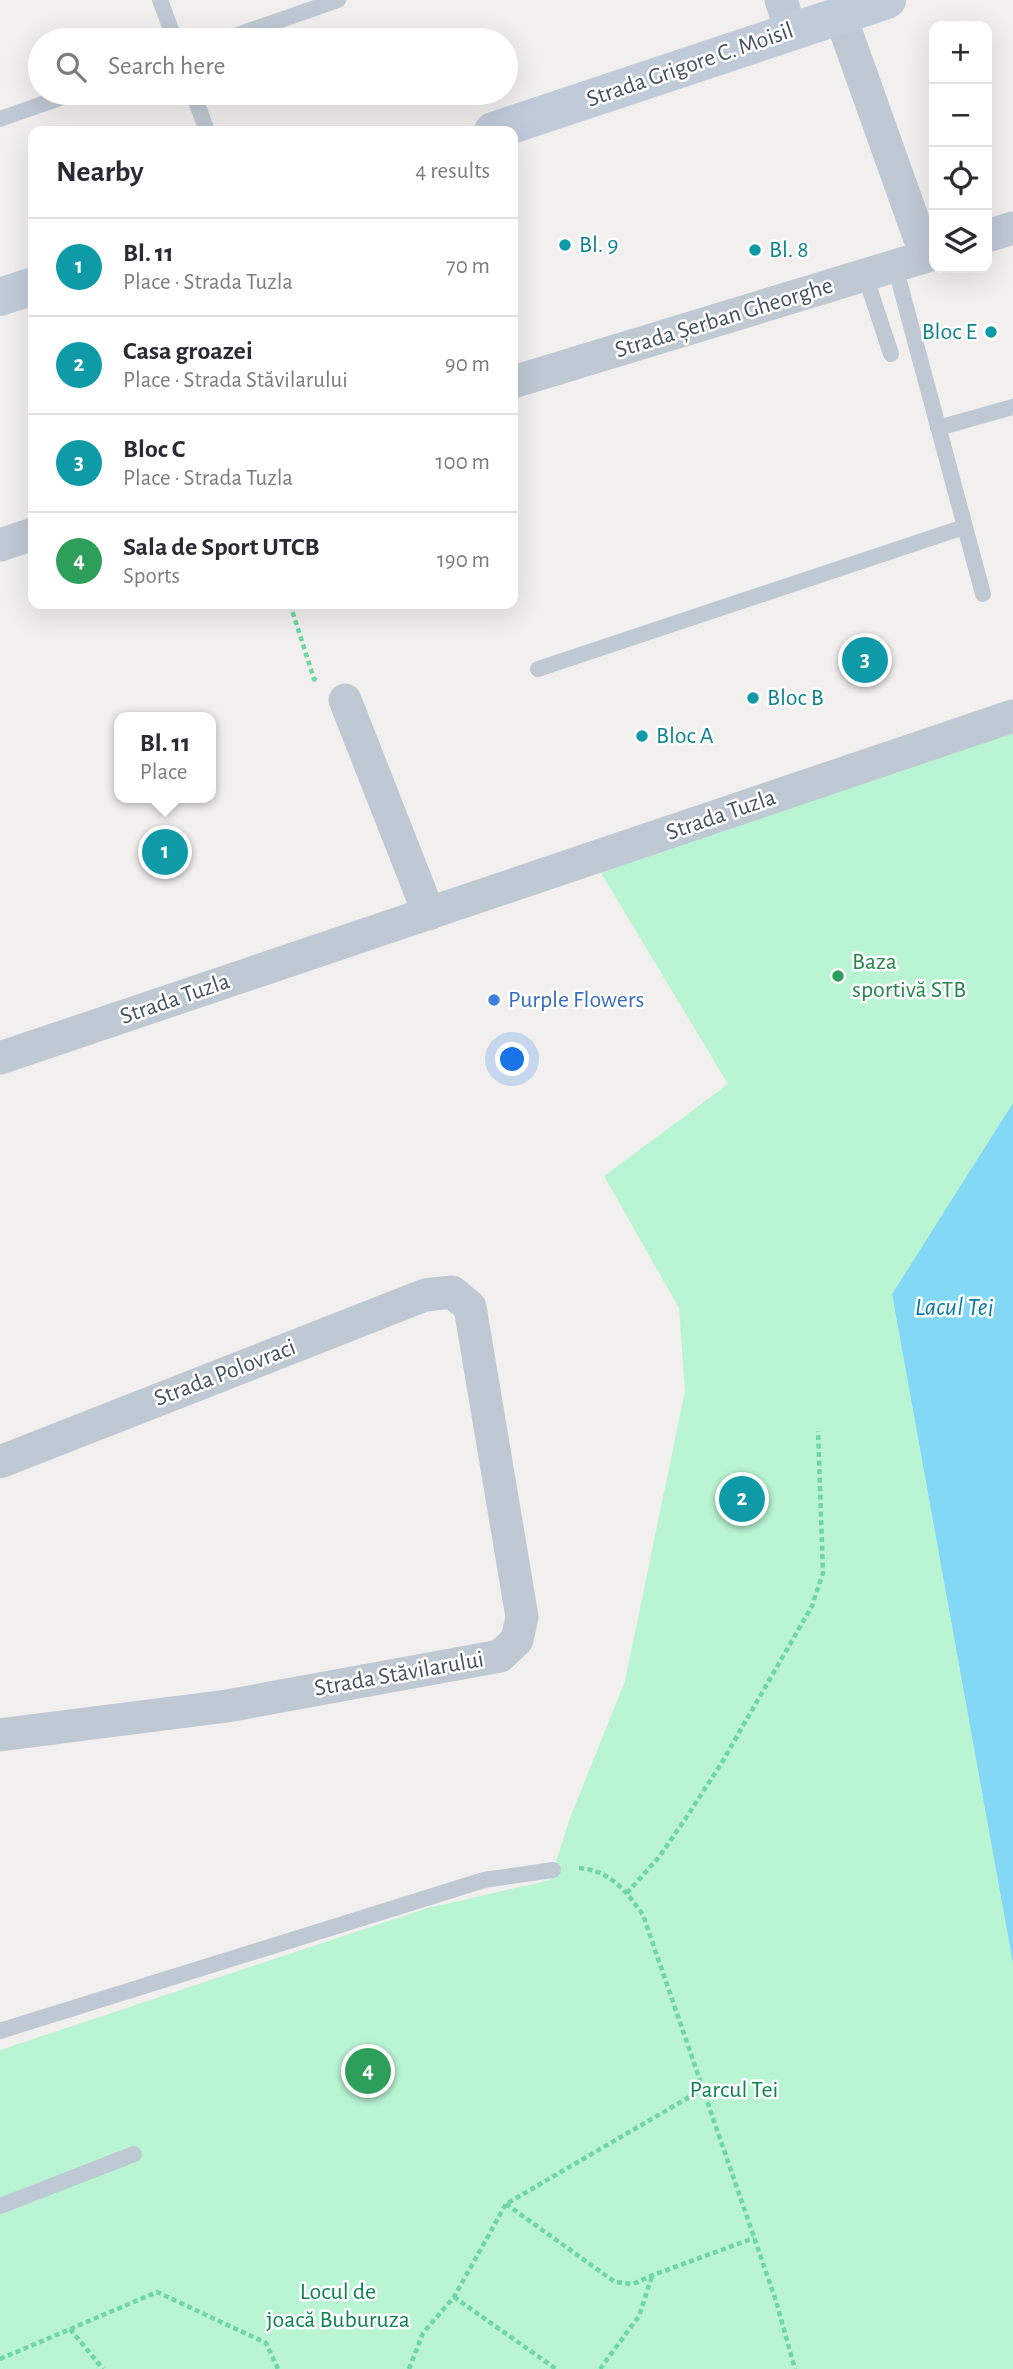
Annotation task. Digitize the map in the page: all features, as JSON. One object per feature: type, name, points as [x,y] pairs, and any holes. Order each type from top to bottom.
[{"type":"street","name":"Strada Grigore C. Moisil","points":[[506,126],[786,15],[841,15],[887,0]]},
{"type":"street","points":[[841,15],[905,263]]},
{"type":"street","points":[[992,234],[1013,228]]},
{"type":"street","name":"Strada Șerban Gheorghe","points":[[518,380],[905,263]]},
{"type":"street","points":[[0,297],[28,288]]},
{"type":"street","points":[[0,545],[28,536]]},
{"type":"street","points":[[345,701],[429,914]]},
{"type":"street","name":"Strada Tuzla","points":[[0,1058],[1013,716]]},
{"type":"street","name":"Strada Polovraci","points":[[0,1462],[425,1295],[452,1292]]},
{"type":"street","name":"Strada Stăvilarului","points":[[0,1735],[227,1706],[500,1656],[517,1640],[522,1617],[470,1307],[452,1292]]},
{"type":"lane","points":[[160,0],[170,28]]},
{"type":"lane","points":[[258,28],[338,0]]},
{"type":"lane","points":[[0,119],[40,105]]},
{"type":"lane","points":[[198,105],[206,126]]},
{"type":"lane","points":[[891,354],[905,263]]},
{"type":"lane","points":[[905,263],[938,428],[983,594]]},
{"type":"lane","points":[[938,428],[1013,407]]},
{"type":"lane","points":[[538,669],[964,527]]},
{"type":"lane","points":[[0,2031],[484,1880],[553,1870]]},
{"type":"lane","points":[[0,2206],[134,2154]]},
{"type":"path","points":[[292,609],[314,679],[345,701]]},
{"type":"path","points":[[627,1893],[659,1857],[714,1776],[812,1606],[823,1573],[818,1431]]},
{"type":"path","points":[[553,1870],[583,1868],[611,1877],[643,1914],[776,2301],[795,2369]]},
{"type":"path","points":[[409,2369],[423,2333],[454,2297],[506,2204],[703,2089]]},
{"type":"path","points":[[506,2204],[615,2283],[634,2284],[754,2238]]},
{"type":"path","points":[[600,2369],[639,2316],[653,2275]]},
{"type":"path","points":[[0,2359],[157,2292],[266,2343],[278,2369]]},
{"type":"path","points":[[454,2297],[556,2369]]},
{"type":"path","points":[[71,2329],[103,2369]]},
{"type":"green space","name":"Parcul Tei","points":[[1013,731],[1013,1103],[892,1294],[1013,1964],[1013,2369],[0,2369],[0,2050],[428,1908],[550,1880],[570,1818],[625,1681],[685,1391],[679,1308],[604,1176],[728,1084],[598,868]]},
{"type":"water","name":"Lacul Tei","points":[[1013,1103],[1013,1964],[892,1294]]},
{"type":"place","name":"Bl. 9","points":[[565,245]]},
{"type":"place","name":"Bl. 8","points":[[755,250]]},
{"type":"place","name":"Bloc E","points":[[991,332]]},
{"type":"place","name":"Bloc C","points":[[865,660]]},
{"type":"place","name":"Bloc B","points":[[753,698]]},
{"type":"place","name":"Bloc A","points":[[642,736]]},
{"type":"place","name":"Bl. 11","points":[[165,852]]},
{"type":"place","name":"Baza sportivă STB","points":[[838,976]]},
{"type":"place","name":"Purple Flowers","points":[[494,1000]]},
{"type":"place","name":"Casa groazei","points":[[742,1499]]},
{"type":"place","name":"Sala de Sport UTCB","points":[[368,2071]]},
{"type":"park label","name":"Locul de joacă Buburuza","points":[[338,2306]]}]
